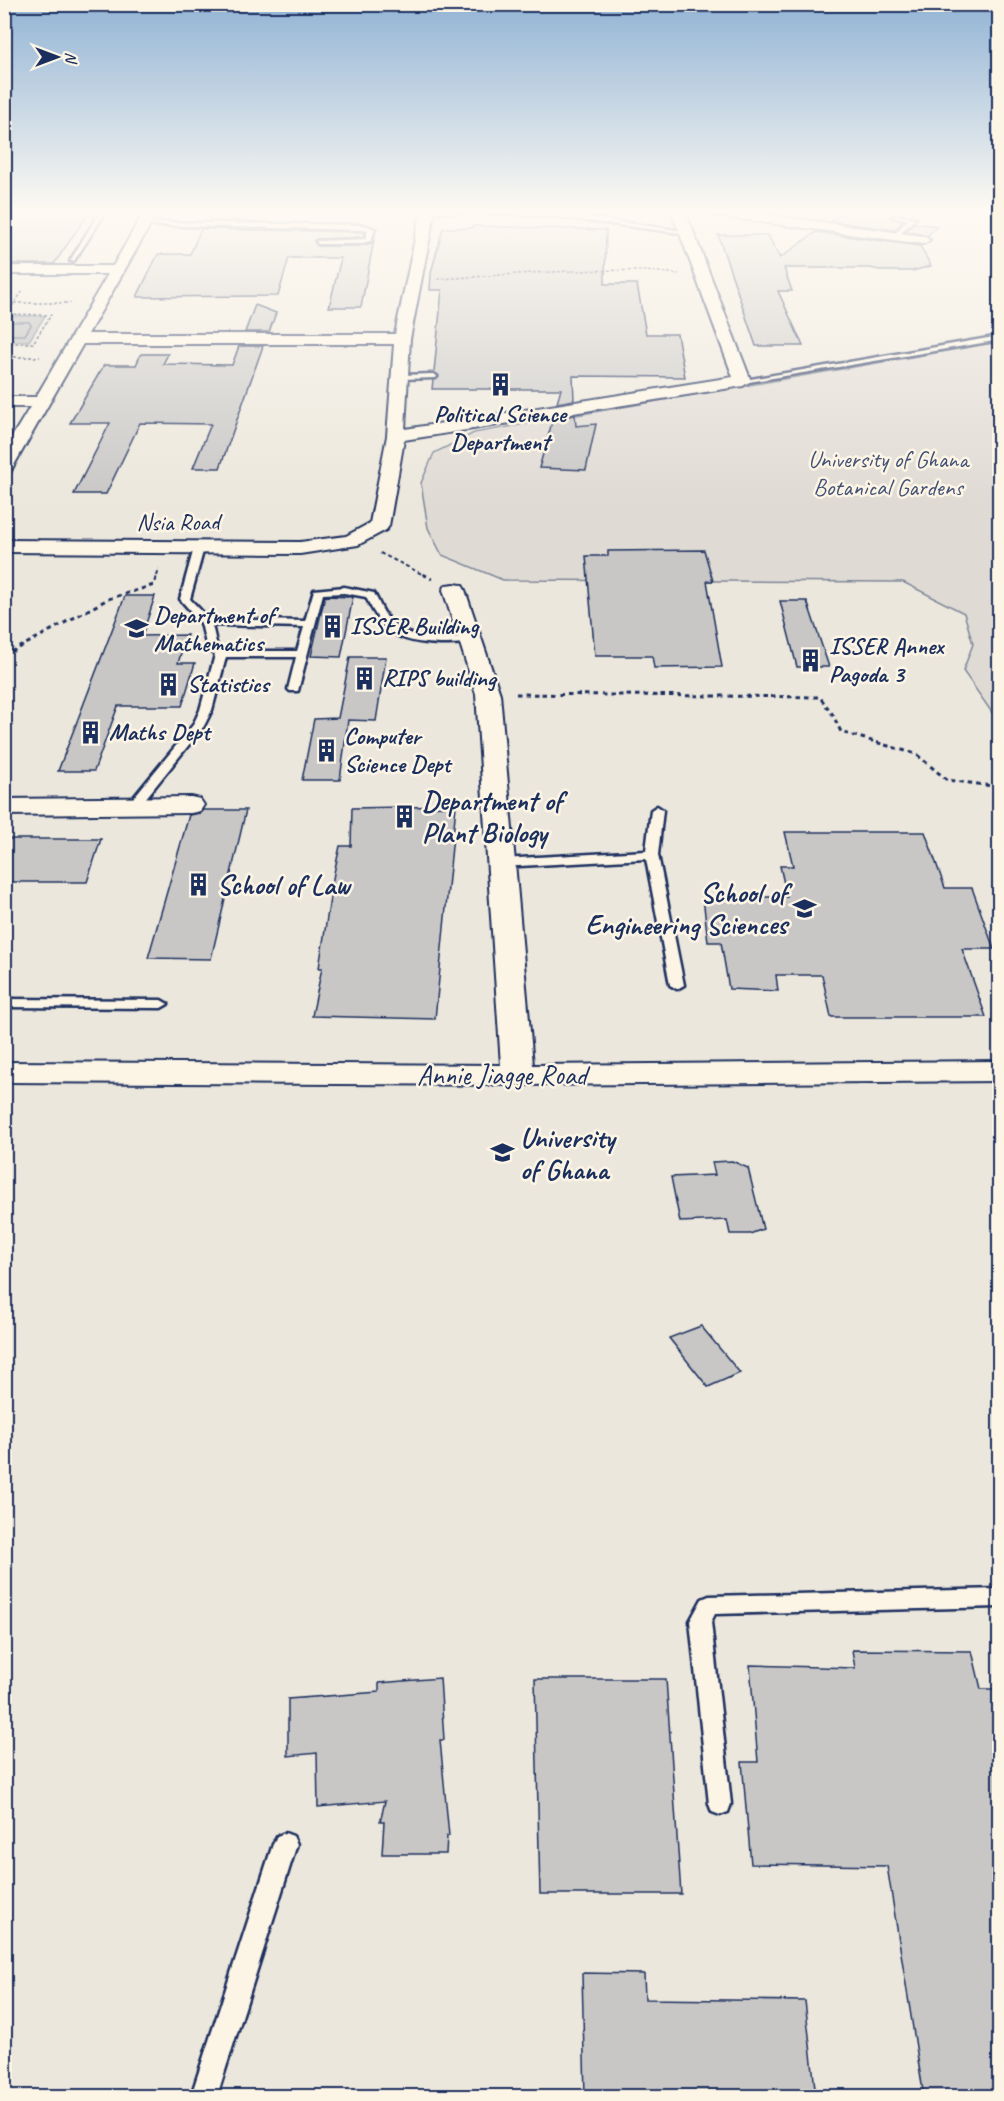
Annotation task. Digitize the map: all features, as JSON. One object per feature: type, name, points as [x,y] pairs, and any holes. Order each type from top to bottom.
[{"type":"street","points":[[4,467],[96,308]]},
{"type":"street","points":[[351,541],[379,526],[396,436],[409,412],[401,377],[404,331],[409,308]]},
{"type":"street","points":[[396,436],[743,381],[716,308]]},
{"type":"street","points":[[87,324],[404,331]]},
{"type":"street","points":[[78,339],[404,331]]},
{"type":"street","points":[[4,402],[43,402]]},
{"type":"street","points":[[409,412],[467,425]]},
{"type":"street","name":"Nsia Road","points":[[4,546],[300,548],[351,541]]},
{"type":"street","points":[[454,590],[488,694],[518,1075]]},
{"type":"street","points":[[4,807],[191,806]]},
{"type":"street","name":"Annie Jiagge Road","points":[[5,1072],[518,1075],[999,1071]]},
{"type":"lane","points":[[743,381],[999,339]]},
{"type":"lane","points":[[401,377],[433,376]]},
{"type":"lane","points":[[199,548],[185,599],[206,622],[212,648],[221,654],[302,654]]},
{"type":"lane","points":[[294,689],[318,592],[358,590],[370,595],[374,606],[393,630],[408,639],[469,640]]},
{"type":"lane","points":[[206,622],[310,624]]},
{"type":"lane","points":[[133,806],[198,726],[206,710],[221,654]]},
{"type":"lane","points":[[657,810],[652,855],[676,985]]},
{"type":"lane","points":[[501,863],[652,855]]},
{"type":"lane","points":[[4,1003],[161,1004]]},
{"type":"lane","points":[[720,1804],[700,1621],[709,1605],[999,1598]]},
{"type":"lane","points":[[204,2097],[285,1844]]},
{"type":"path","points":[[4,343],[33,343],[51,315],[5,314]]},
{"type":"path","points":[[4,357],[68,357]]},
{"type":"path","points":[[351,541],[368,547],[454,590]]},
{"type":"path","points":[[4,656],[108,599],[154,585],[166,548]]},
{"type":"path","points":[[488,694],[820,697],[833,715],[841,732],[916,754],[948,780],[999,787]]},
{"type":"shaded area","name":"University of Ghana","points":[[5,308],[999,308],[999,2096],[5,2096]]},
{"type":"green space","name":"University of Ghana Botanical Gardens","points":[[999,342],[999,718],[993,714],[963,671],[973,644],[964,613],[903,582],[503,580],[442,555],[428,528],[421,483],[434,453],[474,433]]},
{"type":"water","points":[[5,316],[45,316],[29,341],[5,341]]},
{"type":"building","points":[[254,308],[263,308],[276,313],[269,332],[245,332]]},
{"type":"building","points":[[440,308],[641,308],[646,334],[677,334],[685,377],[573,376],[574,400],[557,403],[561,389],[432,389],[433,380],[439,377],[434,372]]},
{"type":"building","points":[[743,308],[786,308],[803,346],[756,346]]},
{"type":"building","points":[[239,346],[263,346],[220,468],[193,468],[211,424],[140,423],[106,494],[74,494],[110,423],[70,423],[104,365],[136,365],[141,354],[168,354],[163,364],[232,365]]},
{"type":"building","points":[[575,415],[576,426],[596,424],[586,470],[539,468],[553,419]]},
{"type":"building","points":[[704,550],[713,581],[707,581],[722,667],[654,668],[652,656],[595,656],[586,556],[608,556],[608,551]]},
{"type":"building","points":[[125,596],[155,596],[142,636],[187,635],[178,663],[195,663],[182,706],[118,706],[94,771],[58,771]]},
{"type":"building","name":"ISSER Building","points":[[325,596],[353,597],[341,657],[311,656]]},
{"type":"building","points":[[780,601],[807,601],[829,667],[797,667]]},
{"type":"building","points":[[350,657],[386,657],[376,721],[348,720],[340,780],[302,780],[314,719],[338,718]]},
{"type":"building","points":[[456,806],[435,1019],[312,1016],[322,968],[319,968],[340,846],[351,846],[352,808]]},
{"type":"building","name":"School of Law","points":[[203,810],[246,810],[211,959],[148,958],[189,815],[200,813]]},
{"type":"building","name":"School of Engineering Sciences","points":[[785,832],[925,832],[945,888],[972,888],[994,949],[962,949],[986,1017],[831,1017],[822,975],[776,975],[778,991],[729,989],[721,942],[708,942],[703,897],[787,897],[780,866],[793,866]]},
{"type":"building","points":[[4,839],[101,839],[87,882],[4,882]]},
{"type":"building","points":[[732,1161],[748,1168],[763,1229],[750,1234],[730,1234],[727,1220],[680,1222],[671,1177],[715,1175],[712,1162]]},
{"type":"building","points":[[701,1326],[740,1373],[708,1387],[669,1338]]},
{"type":"building","points":[[852,1650],[972,1651],[981,1689],[999,1689],[999,2097],[924,2097],[887,1866],[751,1864],[742,1762],[758,1762],[750,1665],[855,1668]]},
{"type":"building","points":[[440,1678],[444,1740],[440,1740],[449,1836],[447,1836],[446,1854],[382,1854],[384,1822],[380,1822],[385,1801],[318,1807],[317,1753],[288,1756],[288,1699],[379,1692],[379,1683]]},
{"type":"building","points":[[535,1679],[666,1679],[681,1894],[540,1894]]},
{"type":"building","points":[[582,1973],[644,1974],[645,1999],[805,2001],[816,2097],[585,2097]]},
{"type":"place","name":"Political Science Department","points":[[500,384]]},
{"type":"place","name":"ISSER Building","points":[[332,626]]},
{"type":"place","name":"Department of Mathematics","points":[[136,629]]},
{"type":"place","name":"ISSER Annex Pagoda 3","points":[[811,660]]},
{"type":"place","name":"RIPS building","points":[[364,678]]},
{"type":"place","name":"Statistics","points":[[169,684]]},
{"type":"place","name":"Maths Dept","points":[[91,732]]},
{"type":"place","name":"Computer Science Dept","points":[[326,750]]},
{"type":"place","name":"Department of Plant Biology","points":[[404,816]]},
{"type":"place","name":"School of Law","points":[[199,884]]},
{"type":"place","name":"School of Engineering Sciences","points":[[805,908]]},
{"type":"place","name":"University of Ghana","points":[[502,1153]]}]
